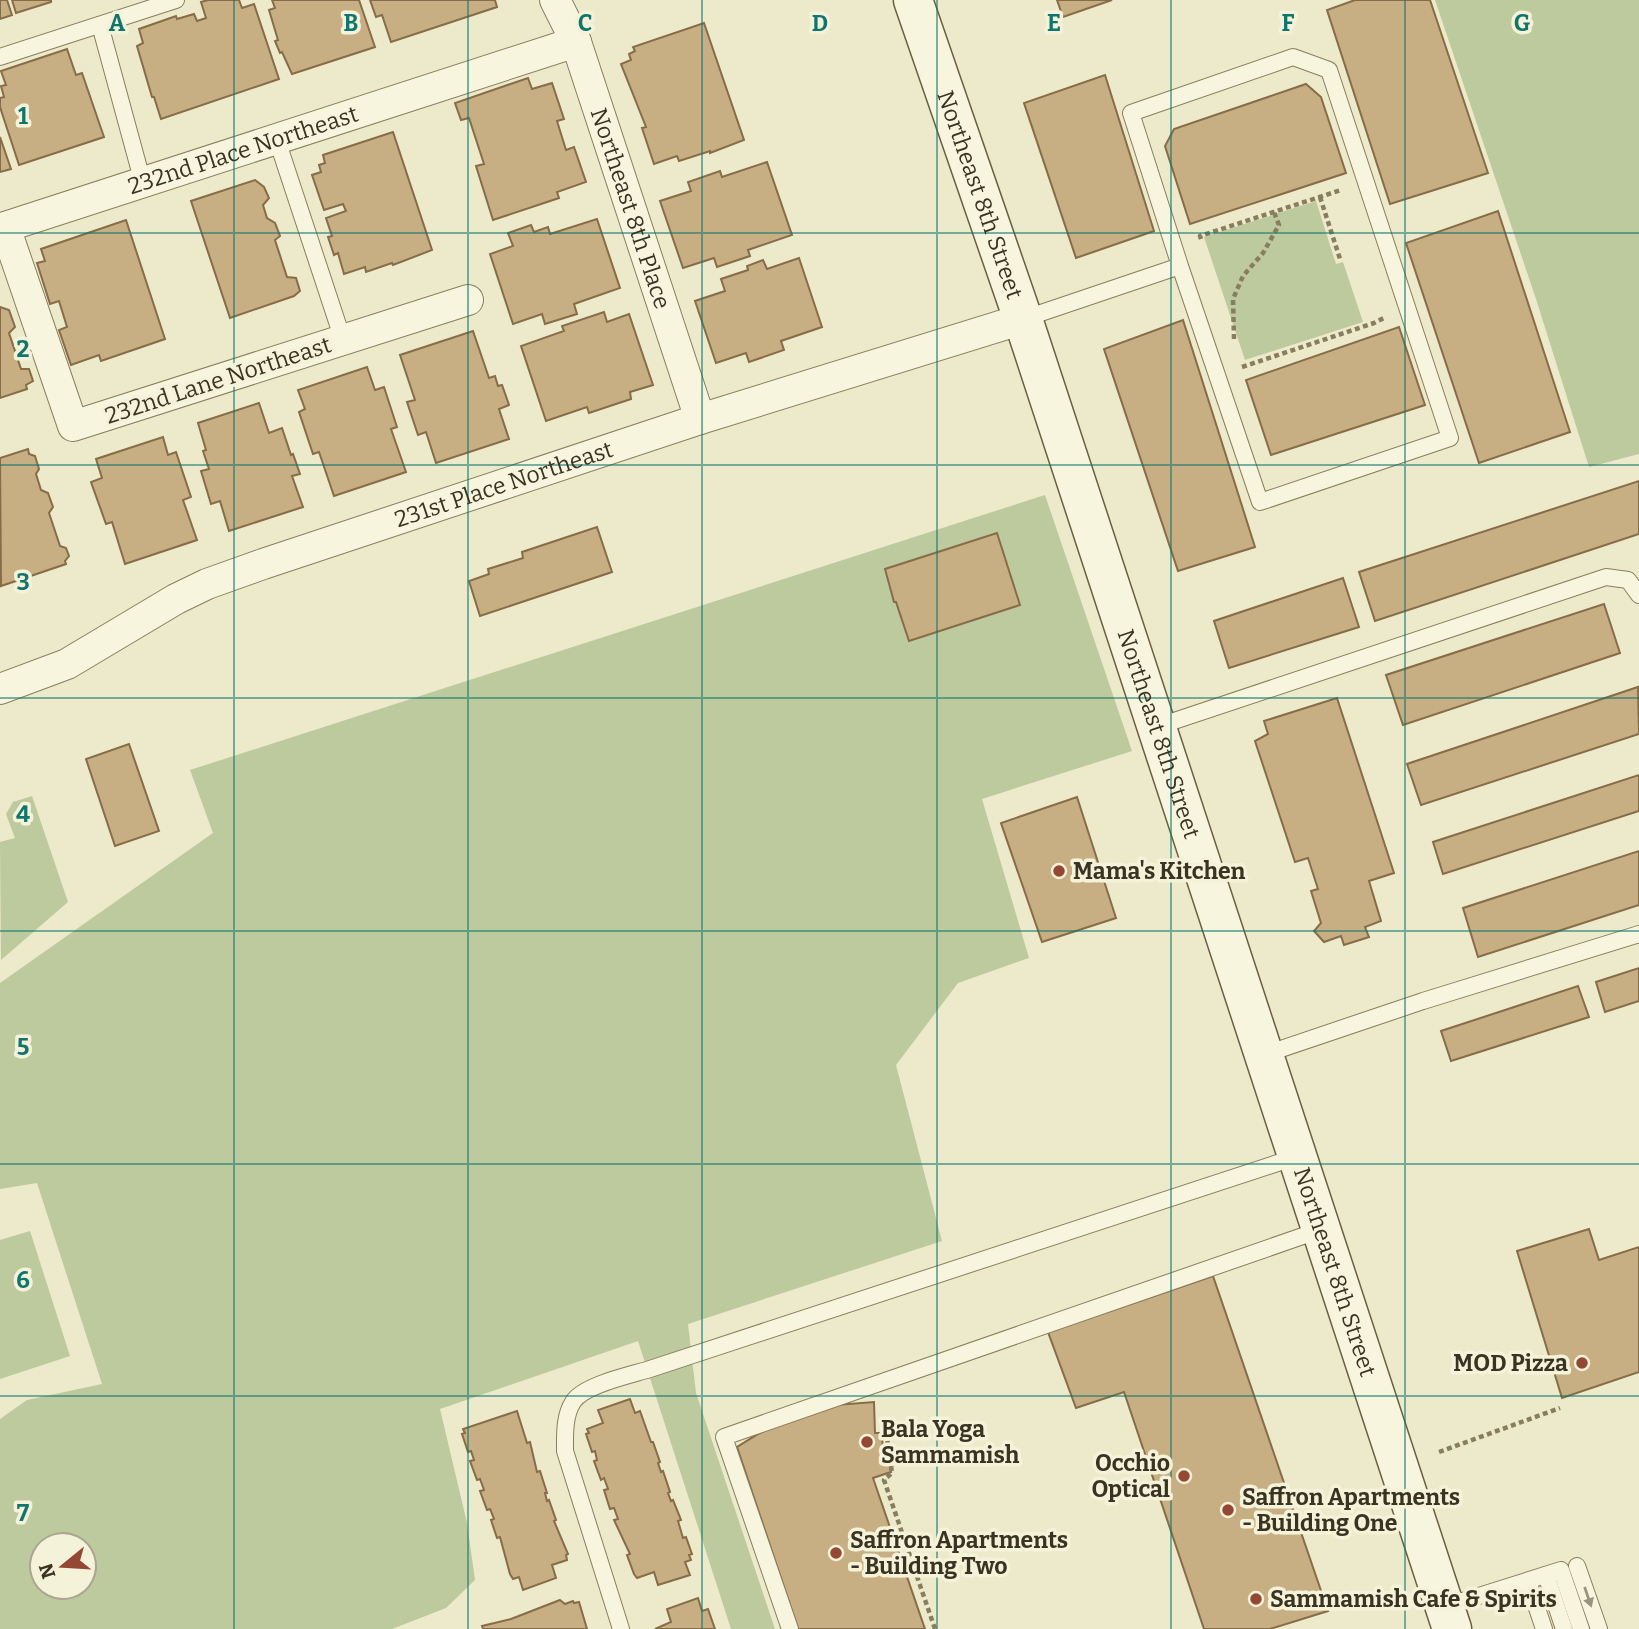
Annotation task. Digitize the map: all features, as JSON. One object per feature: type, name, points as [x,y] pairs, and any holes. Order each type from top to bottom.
[{"type":"street","name":"Northeast 8th Place","points":[[555,0],[576,42],[701,419]]},
{"type":"street","name":"Northeast 8th Street","points":[[912,0],[1023,319],[1448,1618]]},
{"type":"street","name":"232nd Place Northeast","points":[[37,321],[5,227],[576,42]]},
{"type":"street","name":"232nd Lane Northeast","points":[[37,321],[73,426],[468,300]]},
{"type":"street","name":"231st Place Northeast","points":[[0,689],[66,664],[176,599],[208,584],[701,419],[1023,319]]},
{"type":"lane","points":[[0,57],[176,0]]},
{"type":"lane","points":[[100,25],[143,183]]},
{"type":"lane","points":[[1293,57],[1329,70],[1450,439],[1260,502],[1180,266],[1131,113],[1293,57]]},
{"type":"lane","points":[[277,140],[343,340]]},
{"type":"lane","points":[[1023,319],[1180,266]]},
{"type":"lane","points":[[1156,727],[1606,577],[1628,580],[1639,595]]},
{"type":"lane","points":[[1263,1055],[1423,1001],[1639,934]]},
{"type":"lane","points":[[621,1629],[565,1451],[565,1422],[574,1400],[592,1388],[650,1368],[1296,1157]]},
{"type":"lane","points":[[790,1629],[724,1437],[1320,1230]]},
{"type":"lane","points":[[1448,1618],[1528,1581],[1561,1570]]},
{"type":"lane","points":[[1561,1570],[1564,1629]]},
{"type":"lane","points":[[1561,1570],[1581,1629]]},
{"type":"lane","points":[[1561,1570],[1599,1629]]},
{"type":"lane","points":[[1528,1581],[1544,1629]]},
{"type":"path","points":[[1204,249],[1200,236],[1352,186]]},
{"type":"path","points":[[1320,197],[1340,259]]},
{"type":"path","points":[[1226,314],[1234,341],[1233,299],[1243,276],[1263,253],[1279,225],[1274,212]]},
{"type":"path","points":[[1238,354],[1242,367],[1374,323]]},
{"type":"path","points":[[1440,1452],[1560,1408]]},
{"type":"path","points":[[885,1424],[892,1473],[884,1480],[935,1629]]},
{"type":"green space","points":[[1435,0],[1639,0],[1639,454],[1589,467],[1536,299]]},
{"type":"green space","points":[[1316,201],[1336,264],[1343,262],[1363,322],[1245,360],[1204,237]]},
{"type":"green space","points":[[1045,495],[1132,751],[982,799],[1029,958],[958,983],[896,1065],[942,1241],[688,1324],[696,1393],[775,1629],[731,1629],[638,1341],[440,1409],[467,1523],[475,1580],[446,1608],[392,1629],[0,1629],[0,1419],[27,1400],[102,1384],[37,1183],[0,1189],[0,983],[213,833],[190,770]]},
{"type":"green space","points":[[32,796],[68,902],[1,960],[0,842],[15,838],[6,814],[13,802]]},
{"type":"green space","points":[[30,1231],[70,1356],[0,1379],[0,1240]]},
{"type":"building","points":[[0,0],[7,0],[12,15],[0,19]]},
{"type":"building","points":[[12,0],[51,0],[51,2],[16,13]]},
{"type":"building","points":[[239,0],[242,8],[254,4],[279,79],[161,119],[137,46],[143,43],[139,29],[176,16],[177,19],[194,14],[197,21],[206,18],[201,2]]},
{"type":"building","points":[[272,0],[359,0],[375,47],[292,74],[275,41],[278,40],[269,10],[275,8]]},
{"type":"building","points":[[370,0],[495,0],[497,7],[391,42],[382,15],[376,17]]},
{"type":"building","points":[[1057,0],[1112,0],[1063,17]]},
{"type":"building","points":[[1355,0],[1430,0],[1488,173],[1390,204],[1327,10]]},
{"type":"building","points":[[704,23],[744,140],[710,153],[679,161],[677,156],[654,164],[642,128],[646,127],[621,64],[631,60],[629,54],[635,51],[633,47]]},
{"type":"building","points":[[67,49],[76,75],[82,73],[104,137],[19,165],[0,107],[0,98],[4,97],[1,86],[6,85],[1,71]]},
{"type":"building","points":[[1105,75],[1154,231],[1076,258],[1024,103]]},
{"type":"building","points":[[528,78],[532,89],[552,83],[564,119],[557,121],[566,150],[574,147],[586,182],[557,192],[559,198],[493,220],[476,166],[484,164],[469,118],[461,120],[455,103]]},
{"type":"building","points":[[1306,84],[1321,97],[1346,173],[1190,224],[1165,146],[1174,129]]},
{"type":"building","points":[[393,132],[432,250],[393,265],[392,263],[366,272],[365,267],[344,274],[338,253],[334,255],[328,237],[332,236],[326,218],[346,211],[343,204],[324,210],[312,175],[321,172],[319,165],[325,163],[323,155]]},
{"type":"building","points":[[0,137],[11,169],[0,172]]},
{"type":"building","points":[[767,162],[792,235],[748,250],[750,256],[717,267],[714,258],[683,268],[660,201],[691,191],[688,182],[720,171],[722,177]]},
{"type":"building","points":[[255,180],[264,187],[269,198],[263,205],[267,218],[275,223],[280,236],[275,240],[287,277],[296,278],[300,291],[294,296],[230,318],[191,201]]},
{"type":"building","points":[[1498,211],[1570,432],[1479,463],[1406,243]]},
{"type":"building","points":[[597,219],[620,288],[574,304],[577,314],[545,324],[542,314],[513,324],[490,254],[513,246],[508,233],[531,225],[534,232],[548,227],[550,234]]},
{"type":"building","points":[[126,220],[165,339],[101,361],[99,355],[71,365],[59,330],[67,327],[59,301],[50,304],[37,263],[45,261],[41,249]]},
{"type":"building","points":[[799,258],[822,327],[781,341],[784,350],[749,362],[746,353],[716,363],[695,301],[725,291],[721,279],[748,270],[747,266],[763,260],[767,269]]},
{"type":"building","points":[[0,307],[9,310],[15,327],[9,333],[21,369],[29,369],[33,381],[26,385],[27,389],[0,398]]},
{"type":"building","points":[[604,312],[607,322],[629,314],[653,385],[630,392],[631,399],[589,413],[587,407],[546,421],[521,346],[564,331],[562,326]]},
{"type":"building","points":[[1183,320],[1255,547],[1178,571],[1104,349]]},
{"type":"building","points":[[1399,327],[1425,405],[1271,455],[1246,380]]},
{"type":"building","points":[[473,331],[489,378],[495,376],[498,386],[502,385],[509,405],[499,409],[509,439],[436,463],[426,432],[418,435],[407,402],[415,400],[400,355]]},
{"type":"building","points":[[367,367],[375,390],[384,387],[397,427],[391,429],[406,472],[334,496],[319,452],[313,454],[299,412],[305,409],[298,390]]},
{"type":"building","points":[[259,403],[269,433],[282,428],[291,455],[293,454],[300,474],[292,476],[303,507],[229,531],[220,501],[211,504],[201,471],[209,469],[198,423]]},
{"type":"building","points":[[163,437],[168,455],[176,452],[191,497],[183,500],[197,540],[125,564],[112,522],[106,524],[91,482],[102,478],[96,459]]},
{"type":"building","points":[[28,449],[29,454],[35,456],[39,469],[36,474],[41,490],[48,493],[53,507],[49,513],[60,546],[66,548],[69,556],[66,564],[1,586],[0,458]]},
{"type":"building","points":[[1639,481],[1639,534],[1375,621],[1359,572]]},
{"type":"building","points":[[597,527],[612,572],[480,616],[469,581],[489,574],[488,569],[523,558],[522,552]]},
{"type":"building","points":[[997,533],[1020,605],[909,641],[885,569]]},
{"type":"building","points":[[1343,578],[1359,627],[1229,668],[1214,621]]},
{"type":"building","points":[[1604,604],[1620,653],[1403,725],[1386,675]]},
{"type":"building","points":[[1638,687],[1639,734],[1421,805],[1407,764]]},
{"type":"building","points":[[1337,698],[1394,873],[1369,881],[1381,921],[1365,927],[1369,937],[1344,945],[1341,936],[1324,942],[1314,931],[1321,923],[1311,891],[1318,889],[1308,858],[1295,862],[1255,741],[1268,734],[1264,721]]},
{"type":"building","points":[[129,744],[159,831],[115,846],[86,759]]},
{"type":"building","points":[[1639,775],[1639,811],[1443,874],[1433,842]]},
{"type":"building","name":"Mama's Kitchen","points":[[1077,797],[1116,918],[1042,942],[1001,823]]},
{"type":"building","points":[[1639,851],[1639,905],[1478,957],[1463,908]]},
{"type":"building","points":[[1639,968],[1639,1001],[1605,1012],[1596,982]]},
{"type":"building","points":[[1578,986],[1589,1017],[1451,1061],[1441,1031]]},
{"type":"building","points":[[1589,1229],[1599,1260],[1639,1247],[1639,1372],[1562,1398],[1517,1251]]},
{"type":"building","name":"Saffron Apartments - Building One","points":[[1213,1276],[1328,1611],[1270,1629],[1204,1629],[1124,1392],[1076,1408],[1048,1332]]},
{"type":"building","points":[[630,1399],[635,1413],[640,1411],[653,1442],[670,1492],[668,1493],[681,1520],[678,1521],[683,1538],[686,1537],[692,1554],[689,1555],[691,1560],[685,1562],[690,1575],[658,1585],[654,1572],[637,1578],[634,1574],[627,1555],[630,1554],[614,1520],[618,1519],[614,1508],[610,1509],[604,1490],[608,1489],[604,1478],[601,1480],[594,1461],[597,1460],[595,1451],[592,1452],[586,1434],[589,1433],[587,1429],[603,1423],[598,1410]]},
{"type":"building","name":"Saffron Apartments - Building Two","points":[[874,1402],[875,1433],[882,1433],[883,1456],[888,1455],[891,1472],[873,1478],[925,1629],[798,1629],[737,1447],[766,1429],[835,1405]]},
{"type":"building","points":[[517,1411],[527,1443],[530,1442],[537,1472],[540,1471],[547,1501],[549,1500],[556,1520],[554,1521],[568,1554],[567,1560],[552,1565],[556,1578],[523,1590],[519,1577],[513,1579],[510,1574],[500,1537],[497,1538],[491,1520],[494,1519],[490,1509],[487,1510],[480,1491],[484,1490],[470,1461],[474,1460],[471,1451],[468,1452],[462,1434],[465,1433],[463,1429]]},
{"type":"building","points":[[698,1598],[702,1611],[708,1609],[715,1629],[655,1629],[671,1622],[667,1609]]},
{"type":"building","points":[[560,1600],[565,1604],[579,1602],[587,1629],[483,1629],[482,1626],[511,1619]]},
{"type":"place","name":"Mama's Kitchen","points":[[1059,871]]},
{"type":"place","name":"MOD Pizza","points":[[1582,1363]]},
{"type":"place","name":"Bala Yoga Sammamish","points":[[867,1442]]},
{"type":"place","name":"Occhio Optical","points":[[1184,1476]]},
{"type":"place","name":"Saffron Apartments - Building One","points":[[1228,1510]]},
{"type":"place","name":"Saffron Apartments - Building Two","points":[[836,1553]]},
{"type":"place","name":"Sammamish Cafe & Spirits","points":[[1256,1599]]}]
